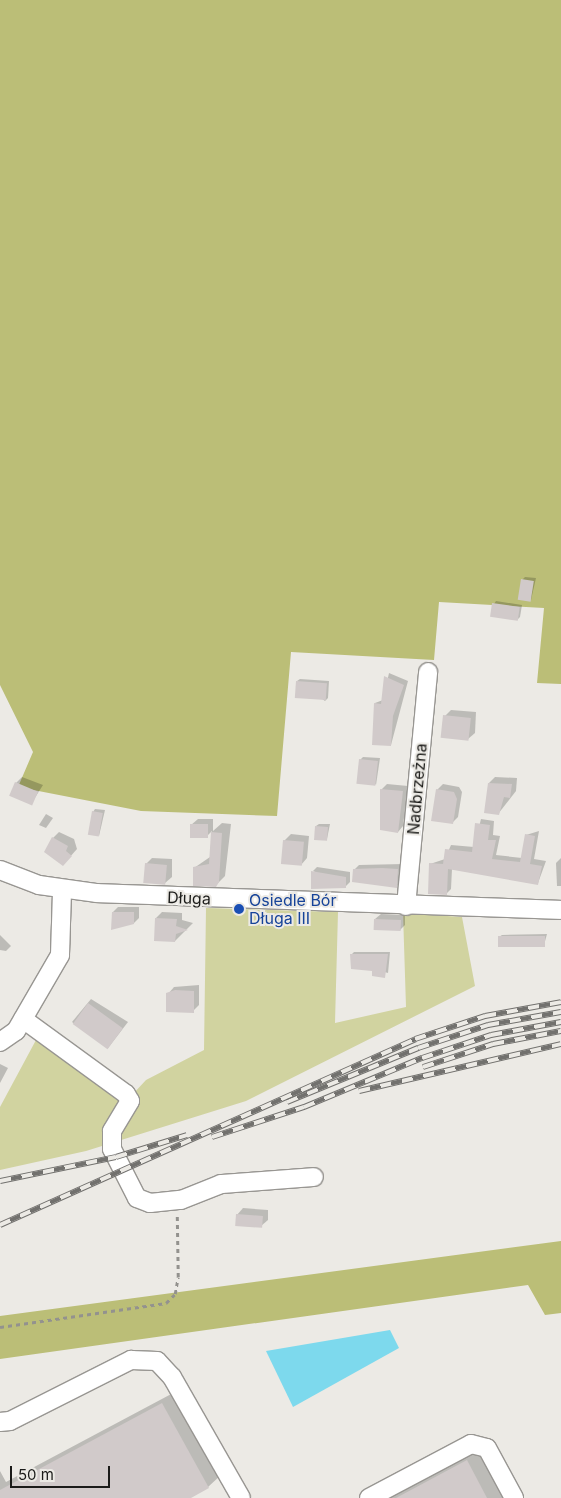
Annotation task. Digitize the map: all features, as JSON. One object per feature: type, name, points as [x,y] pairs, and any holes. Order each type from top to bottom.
[{"type":"street","name":"Nadbrzeżna","points":[[406,906],[428,672]]},
{"type":"street","name":"Długa","points":[[0,870],[62,890],[406,906],[561,910]]},
{"type":"street","points":[[0,1042],[20,1025],[60,955],[62,890]]},
{"type":"street","points":[[20,1025],[126,1094],[130,1101],[127,1110],[112,1131],[112,1149],[126,1180],[137,1198],[150,1203],[176,1201],[221,1184],[314,1177]]},
{"type":"street","points":[[0,1422],[10,1421],[131,1360],[157,1361],[172,1377],[241,1498]]},
{"type":"street","points":[[369,1498],[471,1444],[487,1448],[514,1498]]},
{"type":"path","points":[[0,1327],[166,1303],[175,1294],[178,1277],[176,1201]]},
{"type":"green space","points":[[0,0],[561,0],[561,684],[537,683],[544,608],[439,602],[434,660],[291,652],[277,816],[141,811],[18,787],[33,752],[0,685]]},
{"type":"green space","points":[[206,908],[338,912],[335,1023],[406,1007],[403,913],[462,917],[475,986],[246,1101],[86,1151],[0,1170],[0,1107],[43,1027],[133,1094],[146,1080],[204,1050]]},
{"type":"green space","points":[[561,1241],[561,1313],[545,1315],[528,1285],[0,1359],[0,1316]]},
{"type":"water","points":[[390,1330],[399,1348],[293,1407],[266,1351]]},
{"type":"building","points":[[521,579],[534,581],[531,602],[518,600]]},
{"type":"building","points":[[492,603],[520,607],[518,621],[490,617]]},
{"type":"building","points":[[384,676],[404,685],[393,716],[391,746],[372,745],[374,703],[381,704]]},
{"type":"building","points":[[296,681],[327,683],[326,700],[295,698]]},
{"type":"building","points":[[443,715],[471,718],[468,741],[441,738]]},
{"type":"building","points":[[359,759],[378,761],[375,786],[356,784]]},
{"type":"building","points":[[15,782],[38,792],[32,806],[9,796]]},
{"type":"building","points":[[488,783],[512,784],[510,798],[504,797],[499,815],[484,813]]},
{"type":"building","points":[[380,789],[403,791],[398,833],[380,830]]},
{"type":"building","points":[[436,789],[454,792],[457,799],[453,824],[431,821]]},
{"type":"building","points":[[92,811],[103,813],[99,837],[88,835]]},
{"type":"building","points":[[475,823],[490,825],[488,840],[496,840],[492,859],[520,862],[525,834],[535,836],[530,864],[542,866],[538,885],[448,869],[447,895],[428,894],[429,863],[443,864],[445,849],[472,852]]},
{"type":"building","points":[[190,824],[208,824],[208,838],[190,838]]},
{"type":"building","points":[[315,826],[328,827],[327,841],[314,840]]},
{"type":"building","points":[[211,832],[222,833],[219,882],[216,887],[193,886],[193,867],[209,864]]},
{"type":"building","points":[[52,837],[68,846],[66,851],[72,856],[63,866],[44,852]]},
{"type":"building","points":[[283,840],[304,842],[302,866],[281,864]]},
{"type":"building","points":[[145,863],[167,865],[165,885],[143,883]]},
{"type":"building","points":[[353,869],[398,869],[397,888],[352,882]]},
{"type":"building","points":[[311,871],[346,877],[346,888],[311,889]]},
{"type":"building","points":[[112,912],[134,912],[134,924],[111,930]]},
{"type":"building","points":[[155,918],[177,919],[176,926],[188,930],[176,934],[175,942],[154,941]]},
{"type":"building","points":[[374,919],[401,920],[401,931],[374,930]]},
{"type":"building","points":[[498,936],[545,936],[545,947],[498,947]]},
{"type":"building","points":[[350,954],[388,954],[385,978],[372,976],[372,971],[351,969]]},
{"type":"building","points":[[175,990],[194,991],[194,1013],[166,1012],[166,993]]},
{"type":"building","points":[[88,1003],[123,1028],[108,1049],[73,1024]]},
{"type":"building","points":[[236,1214],[263,1216],[262,1228],[235,1226]]},
{"type":"building","points":[[162,1403],[209,1488],[191,1498],[0,1498],[0,1490]]},
{"type":"building","points":[[467,1460],[487,1498],[396,1498]]},
{"type":"railway","points":[[0,1225],[415,1039],[485,1016],[561,1002]]},
{"type":"railway","points":[[287,1102],[418,1048],[488,1025],[561,1012]]},
{"type":"railway","points":[[212,1137],[304,1107],[422,1058],[491,1035],[561,1022]]},
{"type":"railway","points":[[423,1067],[493,1044],[561,1031]]},
{"type":"railway","points":[[359,1091],[561,1044]]},
{"type":"railway","points":[[0,1181],[116,1157],[187,1135]]},
{"type":"place","name":"Osiedle Bór Długa III","points":[[239,909]]}]
